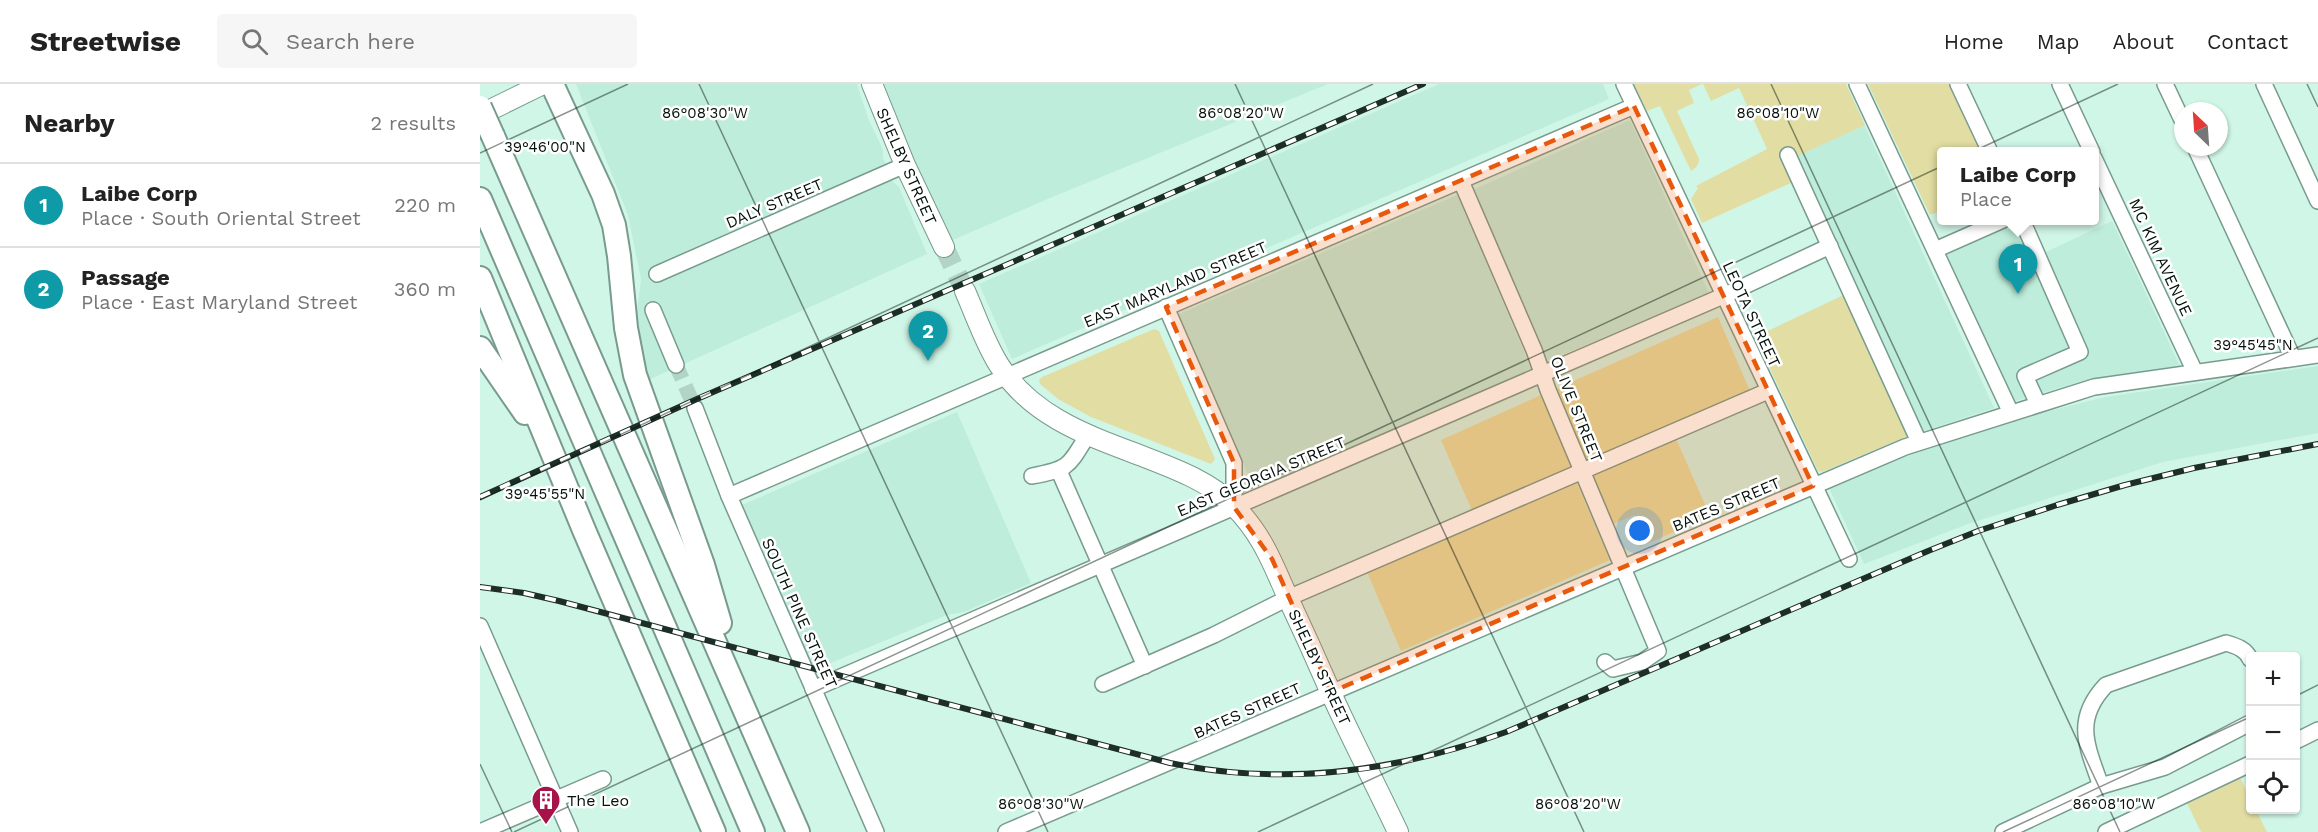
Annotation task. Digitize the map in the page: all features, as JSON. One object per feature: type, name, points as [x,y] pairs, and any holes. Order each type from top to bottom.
[{"type":"highway","points":[[552,84],[603,194],[614,225],[626,328],[635,375],[703,566],[747,714]]},
{"type":"highway","points":[[480,107],[798,832]]},
{"type":"highway","points":[[480,199],[753,832]]},
{"type":"highway","points":[[480,278],[584,530],[714,832]]},
{"type":"highway","points":[[480,348],[527,417],[584,530]]},
{"type":"main road","points":[[480,115],[543,84]]},
{"type":"main road","name":"SHELBY STREET","points":[[873,84],[906,165],[944,247]]},
{"type":"main road","name":"SHELBY STREET","points":[[965,291],[999,364],[1006,375],[1038,407],[1087,436],[1183,472],[1209,486],[1253,527],[1266,546],[1331,692],[1398,832]]},
{"type":"street","name":"LEOTA STREET","points":[[1624,84],[1849,559]]},
{"type":"street","points":[[1857,84],[2011,413]]},
{"type":"street","points":[[1958,84],[1988,147]]},
{"type":"street","points":[[2060,84],[2090,147]]},
{"type":"street","points":[[2165,84],[2174,103]]},
{"type":"street","points":[[2264,84],[2318,201]]},
{"type":"street","name":"EAST MARYLAND STREET","points":[[729,496],[1635,106]]},
{"type":"street","points":[[1788,155],[1918,442]]},
{"type":"street","points":[[2199,156],[2293,358]]},
{"type":"street","name":"DALY STREET","points":[[657,274],[906,165]]},
{"type":"street","name":"MC KIM AVENUE","points":[[2099,169],[2195,372]]},
{"type":"street","name":"OLIVE STREET","points":[[1461,181],[1534,350],[1658,651],[1641,662],[1613,669],[1605,662]]},
{"type":"street","points":[[1935,250],[1991,225]]},
{"type":"street","points":[[2024,225],[2080,352],[2025,376],[2038,404]]},
{"type":"street","name":"EAST GEORGIA STREET","points":[[813,689],[1724,296],[1830,246]]},
{"type":"street","points":[[1167,307],[1234,463],[1234,507]]},
{"type":"street","points":[[653,310],[676,365]]},
{"type":"street","name":"BATES STREET","points":[[1006,832],[1918,442],[2094,387],[2318,355]]},
{"type":"street","points":[[1103,684],[1214,635],[1288,598],[1768,391]]},
{"type":"street","name":"SOUTH PINE STREET","points":[[694,408],[729,496],[876,832]]},
{"type":"street","points":[[1032,476],[1059,471],[1069,465],[1087,436]]},
{"type":"street","points":[[1059,471],[1145,666]]},
{"type":"street","points":[[480,626],[570,832]]},
{"type":"street","points":[[2101,786],[2088,747],[2085,722],[2094,698],[2106,685],[2226,643],[2246,652]]},
{"type":"street","points":[[2003,832],[2101,786],[2165,767],[2210,746],[2246,725]]},
{"type":"street","points":[[2300,739],[2318,730]]},
{"type":"street","points":[[2106,832],[2246,766]]},
{"type":"street","points":[[480,832],[603,779]]},
{"type":"highlighted area","points":[[1634,106],[1813,486],[1331,692],[1272,559],[1234,507],[1234,463],[1166,307]]},
{"type":"shaded area","points":[[576,84],[857,84],[868,118],[883,150],[883,158],[893,182],[899,187],[927,254],[644,382],[636,320],[641,279],[628,215]]},
{"type":"shaded area","points":[[881,84],[1328,84],[953,240],[918,174]]},
{"type":"shaded area","points":[[1439,84],[1603,84],[1609,99],[1012,359],[979,284]]},
{"type":"shaded area","points":[[1634,84],[1702,84],[1689,90],[1694,103],[1677,111],[1699,159],[1698,165],[1693,170],[1691,171],[1660,106],[1647,111]]},
{"type":"shaded area","points":[[1703,84],[1846,84],[1865,125],[1795,157],[1804,177],[1702,223],[1691,199],[1698,188],[1696,186],[1767,149],[1739,88],[1711,101]]},
{"type":"shaded area","points":[[1868,84],[1952,84],[1981,147],[1937,147],[1937,212],[1930,215]]},
{"type":"shaded area","points":[[1630,120],[1709,293],[1545,362],[1470,191]]},
{"type":"shaded area","points":[[1862,120],[1994,408],[1915,434],[1788,155]]},
{"type":"shaded area","points":[[1457,195],[1532,370],[1254,489],[1179,314]]},
{"type":"shaded area","points":[[2112,221],[2180,366],[2082,381],[2012,402],[1946,252],[1999,227],[2019,231],[2033,258]]},
{"type":"shaded area","points":[[1850,292],[1915,433],[1822,472],[1818,471],[1755,337]]},
{"type":"shaded area","points":[[1718,317],[1750,391],[1586,463],[1553,390]]},
{"type":"shaded area","points":[[1154,329],[1159,331],[1215,459],[1211,464],[1091,417],[1058,399],[1040,384],[1039,380],[1042,377]]},
{"type":"shaded area","points":[[2318,366],[2318,433],[2163,462],[1968,524],[1864,564],[1829,488],[1912,454],[2033,415],[2105,397]]},
{"type":"shaded area","points":[[1541,395],[1574,468],[1473,513],[1441,440]]},
{"type":"shaded area","points":[[957,412],[1031,583],[964,612],[947,615],[811,671],[742,505]]},
{"type":"shaded area","points":[[1674,434],[1710,516],[1640,547],[1635,535],[1642,531],[1635,515],[1613,524],[1590,471]]},
{"type":"shaded area","points":[[1575,479],[1610,560],[1401,651],[1366,570]]},
{"type":"shaded area","points":[[2239,775],[2246,790],[2246,814],[2258,814],[2267,832],[2201,832],[2186,801]]},
{"type":"tunnel","points":[[944,247],[965,291]]},
{"type":"tunnel","points":[[676,365],[695,408]]},
{"type":"railway","points":[[480,497],[697,399],[1423,84]]},
{"type":"railway","points":[[480,587],[559,601],[1170,763],[1256,774],[1340,772],[1423,757],[1506,732],[1978,531],[2125,485],[2194,468],[2318,444]]},
{"type":"place","name":"Laibe Corp","points":[[2018,294]]},
{"type":"place","name":"Passage","points":[[928,361]]},
{"type":"place","name":"The Leo","points":[[546,826]]}]
